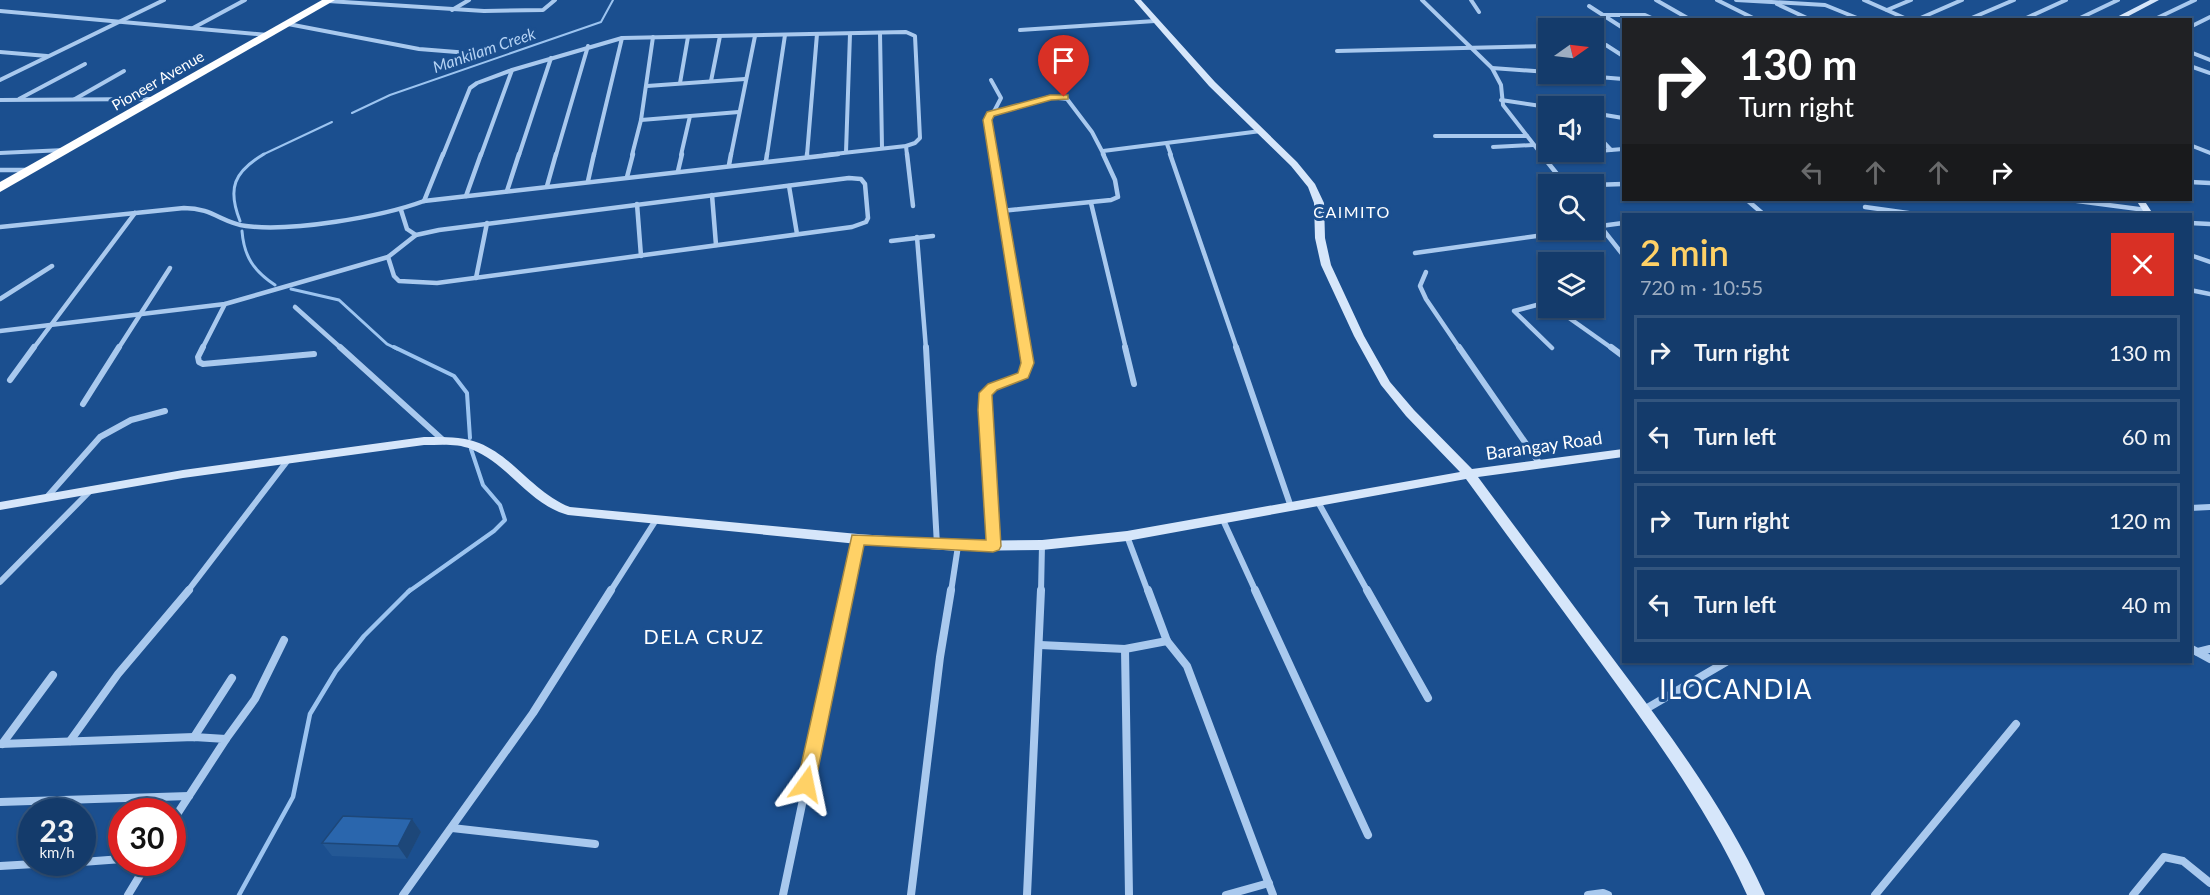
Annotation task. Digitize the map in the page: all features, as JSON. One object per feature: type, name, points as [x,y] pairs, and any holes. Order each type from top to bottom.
[{"type":"highway","name":"Pioneer Avenue","points":[[0,188],[329,1]]},
{"type":"street","points":[[0,80],[164,0]]},
{"type":"street","points":[[191,29],[246,0]]},
{"type":"street","points":[[452,10],[469,0]]},
{"type":"street","points":[[329,1],[452,10],[543,10],[555,0]]},
{"type":"street","points":[[1137,0],[1212,84],[1294,164],[1316,194],[1326,265],[1359,336],[1385,383],[1410,413],[1469,474],[1644,711],[1712,810],[1738,856],[1756,895]]},
{"type":"street","points":[[1422,0],[1492,68],[1501,85],[1501,100],[1538,152]]},
{"type":"street","points":[[1471,0],[1479,12]]},
{"type":"street","points":[[1656,0],[1688,18]]},
{"type":"street","points":[[1717,0],[1753,18]]},
{"type":"street","points":[[1736,0],[1825,5],[1857,18]]},
{"type":"street","points":[[1864,0],[1905,18]]},
{"type":"street","points":[[1887,10],[1911,0]]},
{"type":"street","points":[[1921,18],[1962,0]]},
{"type":"street","points":[[1972,18],[2014,0]]},
{"type":"street","points":[[2026,18],[2066,0]]},
{"type":"street","points":[[2080,18],[2118,0]]},
{"type":"street","points":[[2118,18],[2156,0]]},
{"type":"street","points":[[2157,18],[2195,0]]},
{"type":"street","points":[[1774,2],[1807,18]]},
{"type":"street","points":[[1589,6],[1622,27]]},
{"type":"street","points":[[0,11],[269,35]]},
{"type":"street","points":[[1604,15],[1645,15],[1652,18]]},
{"type":"street","points":[[2192,26],[2210,17]]},
{"type":"street","points":[[1020,30],[1155,21]]},
{"type":"street","points":[[288,24],[419,49],[469,52]]},
{"type":"street","points":[[880,33],[882,148]]},
{"type":"street","points":[[0,227],[198,208],[208,210],[234,223],[256,226],[401,210],[424,201],[906,146],[915,144],[920,138],[915,36],[909,33],[880,33],[622,38],[588,46],[512,70],[477,83],[470,88],[424,201]]},
{"type":"street","points":[[807,156],[817,34]]},
{"type":"street","points":[[846,152],[850,34]]},
{"type":"street","points":[[766,161],[785,35]]},
{"type":"street","points":[[711,81],[720,36]]},
{"type":"street","points":[[729,165],[754,36]]},
{"type":"street","points":[[627,177],[641,120],[653,37]]},
{"type":"street","points":[[680,83],[688,37]]},
{"type":"street","points":[[588,181],[622,38]]},
{"type":"street","points":[[1604,45],[1622,55]]},
{"type":"street","points":[[547,186],[588,46]]},
{"type":"street","points":[[1337,51],[1538,46]]},
{"type":"street","points":[[0,52],[50,56]]},
{"type":"street","points":[[2192,53],[2210,60]]},
{"type":"street","points":[[507,191],[551,58]]},
{"type":"street","points":[[17,100],[85,64]]},
{"type":"street","points":[[2192,67],[2210,73]]},
{"type":"street","points":[[1492,68],[1538,71]]},
{"type":"street","points":[[466,196],[512,70]]},
{"type":"street","points":[[74,99],[123,71]]},
{"type":"street","points":[[1604,77],[1622,79]]},
{"type":"street","points":[[647,86],[745,79]]},
{"type":"street","points":[[991,80],[1001,98],[997,108],[990,114],[988,127],[1000,211],[1028,363],[1024,375],[993,387],[986,393],[993,546]]},
{"type":"street","points":[[990,114],[1050,98],[1064,97],[1092,130],[1103,151],[1118,197],[1091,203],[1000,211]]},
{"type":"street","points":[[0,100],[155,99]]},
{"type":"street","points":[[1501,100],[1538,106]]},
{"type":"street","points":[[641,120],[739,112]]},
{"type":"street","points":[[1604,115],[1622,118]]},
{"type":"street","points":[[678,171],[690,116]]},
{"type":"street","points":[[1103,151],[1261,131]]},
{"type":"street","points":[[1435,136],[1527,136]]},
{"type":"street","points":[[1604,143],[1611,150]]},
{"type":"street","points":[[1167,144],[1292,507]]},
{"type":"street","points":[[1493,147],[1533,145]]},
{"type":"street","points":[[906,146],[913,206]]},
{"type":"street","points":[[2192,146],[2210,153]]},
{"type":"street","points":[[1604,151],[1622,149]]},
{"type":"street","points":[[0,153],[68,150]]},
{"type":"street","points":[[1546,162],[1556,174]]},
{"type":"street","points":[[0,170],[31,170]]},
{"type":"street","points":[[0,332],[225,304],[388,257],[416,235],[487,223],[856,178],[861,179],[865,184],[868,218],[866,222],[852,227],[437,283],[406,283],[394,276],[388,257]]},
{"type":"street","points":[[2192,182],[2210,183]]},
{"type":"street","points":[[1604,185],[1622,184]]},
{"type":"street","points":[[789,186],[797,234]]},
{"type":"street","points":[[712,195],[716,245]]},
{"type":"street","points":[[1748,201],[1762,213]]},
{"type":"street","points":[[2076,201],[2147,212]]},
{"type":"street","points":[[1091,203],[1134,384]]},
{"type":"street","points":[[637,204],[641,256]]},
{"type":"street","points":[[1865,207],[1909,213]]},
{"type":"street","points":[[401,210],[407,229],[416,235]]},
{"type":"street","points":[[10,380],[135,213]]},
{"type":"street","points":[[476,278],[487,223]]},
{"type":"street","points":[[1604,226],[1622,223]]},
{"type":"street","points":[[2192,223],[2210,224]]},
{"type":"street","points":[[1604,230],[1622,254]]},
{"type":"street","points":[[891,241],[933,236]]},
{"type":"street","points":[[1415,253],[1538,236]]},
{"type":"street","points":[[917,237],[922,282],[937,544]]},
{"type":"street","points":[[2192,256],[2210,262]]},
{"type":"street","points":[[0,299],[52,266]]},
{"type":"street","points":[[83,404],[170,268]]},
{"type":"street","points":[[1426,272],[1420,286],[1426,299],[1540,464]]},
{"type":"street","points":[[2192,290],[2210,294]]},
{"type":"street","points":[[1538,303],[1514,310],[1552,348]]},
{"type":"street","points":[[225,304],[198,357],[199,362],[203,364],[314,354]]},
{"type":"street","points":[[295,307],[444,441]]},
{"type":"street","points":[[1570,318],[1622,355]]},
{"type":"street","points":[[47,497],[100,437],[111,429],[139,416],[165,411]]},
{"type":"street","name":"Barangay Road","points":[[0,506],[288,460],[424,441],[444,441],[467,443],[482,449],[540,499],[554,507],[586,514],[958,546],[1042,545],[1127,536],[1469,474],[1622,453]]},
{"type":"street","points":[[70,741],[118,674],[181,600],[288,460]]},
{"type":"street","points":[[0,582],[91,490]]},
{"type":"street","points":[[1318,502],[1428,698]]},
{"type":"street","points":[[2192,508],[2210,507]]},
{"type":"street","points":[[403,895],[533,713],[656,520]]},
{"type":"street","points":[[1223,520],[1368,834]]},
{"type":"street","points":[[1127,536],[1167,641],[1187,666],[1273,895]]},
{"type":"street","points":[[783,895],[858,539]]},
{"type":"street","points":[[1027,895],[1040,645],[1042,545]]},
{"type":"street","points":[[911,895],[940,657],[958,546]]},
{"type":"street","points":[[186,801],[255,699],[284,640]]},
{"type":"street","points":[[1040,645],[1125,649],[1167,641]]},
{"type":"street","points":[[1125,649],[1129,895]]},
{"type":"street","points":[[2192,649],[2210,659]]},
{"type":"street","points":[[2198,652],[2210,649]]},
{"type":"street","points":[[1644,711],[1724,663]]},
{"type":"street","points":[[1,744],[53,675]]},
{"type":"street","points":[[194,737],[232,678]]},
{"type":"street","points":[[1875,895],[2016,724]]},
{"type":"street","points":[[1,744],[194,737],[226,739]]},
{"type":"street","points":[[0,802],[189,796]]},
{"type":"street","points":[[452,828],[595,844]]},
{"type":"street","points":[[2133,895],[2164,856],[2176,857],[2184,861],[2210,883]]},
{"type":"street","points":[[0,866],[18,865]]},
{"type":"street","points":[[128,895],[140,876]]},
{"type":"street","points":[[1226,895],[1269,883]]},
{"type":"street","points":[[1588,895],[1603,893],[1608,895]]},
{"type":"building","points":[[343,816],[412,819],[398,846],[322,843]]},
{"type":"waterway","name":"Mankilam Creek","points":[[352,113],[390,95],[601,22],[613,0]]},
{"type":"waterway","name":"Mankilam Creek","points":[[264,154],[332,122]]},
{"type":"waterway","name":"Mankilam Creek","points":[[240,221],[234,199],[236,182],[246,167],[264,154]]},
{"type":"waterway","name":"Mankilam Creek","points":[[242,231],[245,248],[251,262],[275,285]]},
{"type":"waterway","name":"Mankilam Creek","points":[[291,289],[339,300],[387,344],[397,349]]},
{"type":"waterway","name":"Mankilam Creek","points":[[394,347],[454,376],[467,393],[470,438]]},
{"type":"waterway","name":"Mankilam Creek","points":[[408,592],[494,531],[505,520],[500,505],[483,485],[471,449]]},
{"type":"waterway","name":"Mankilam Creek","points":[[239,895],[293,797],[310,714],[336,671],[364,636],[408,592]]},
{"type":"district","name":"CAIMITO","points":[[1352,212]]},
{"type":"district","name":"DELA CRUZ","points":[[704,637]]},
{"type":"district","name":"ILOCANDIA","points":[[1736,690]]},
{"type":"route","points":[[806,784],[858,539],[958,546],[993,546],[986,393],[993,387],[1024,375],[1028,363],[1000,211],[987,120],[990,114],[1050,98],[1064,97]]}]
